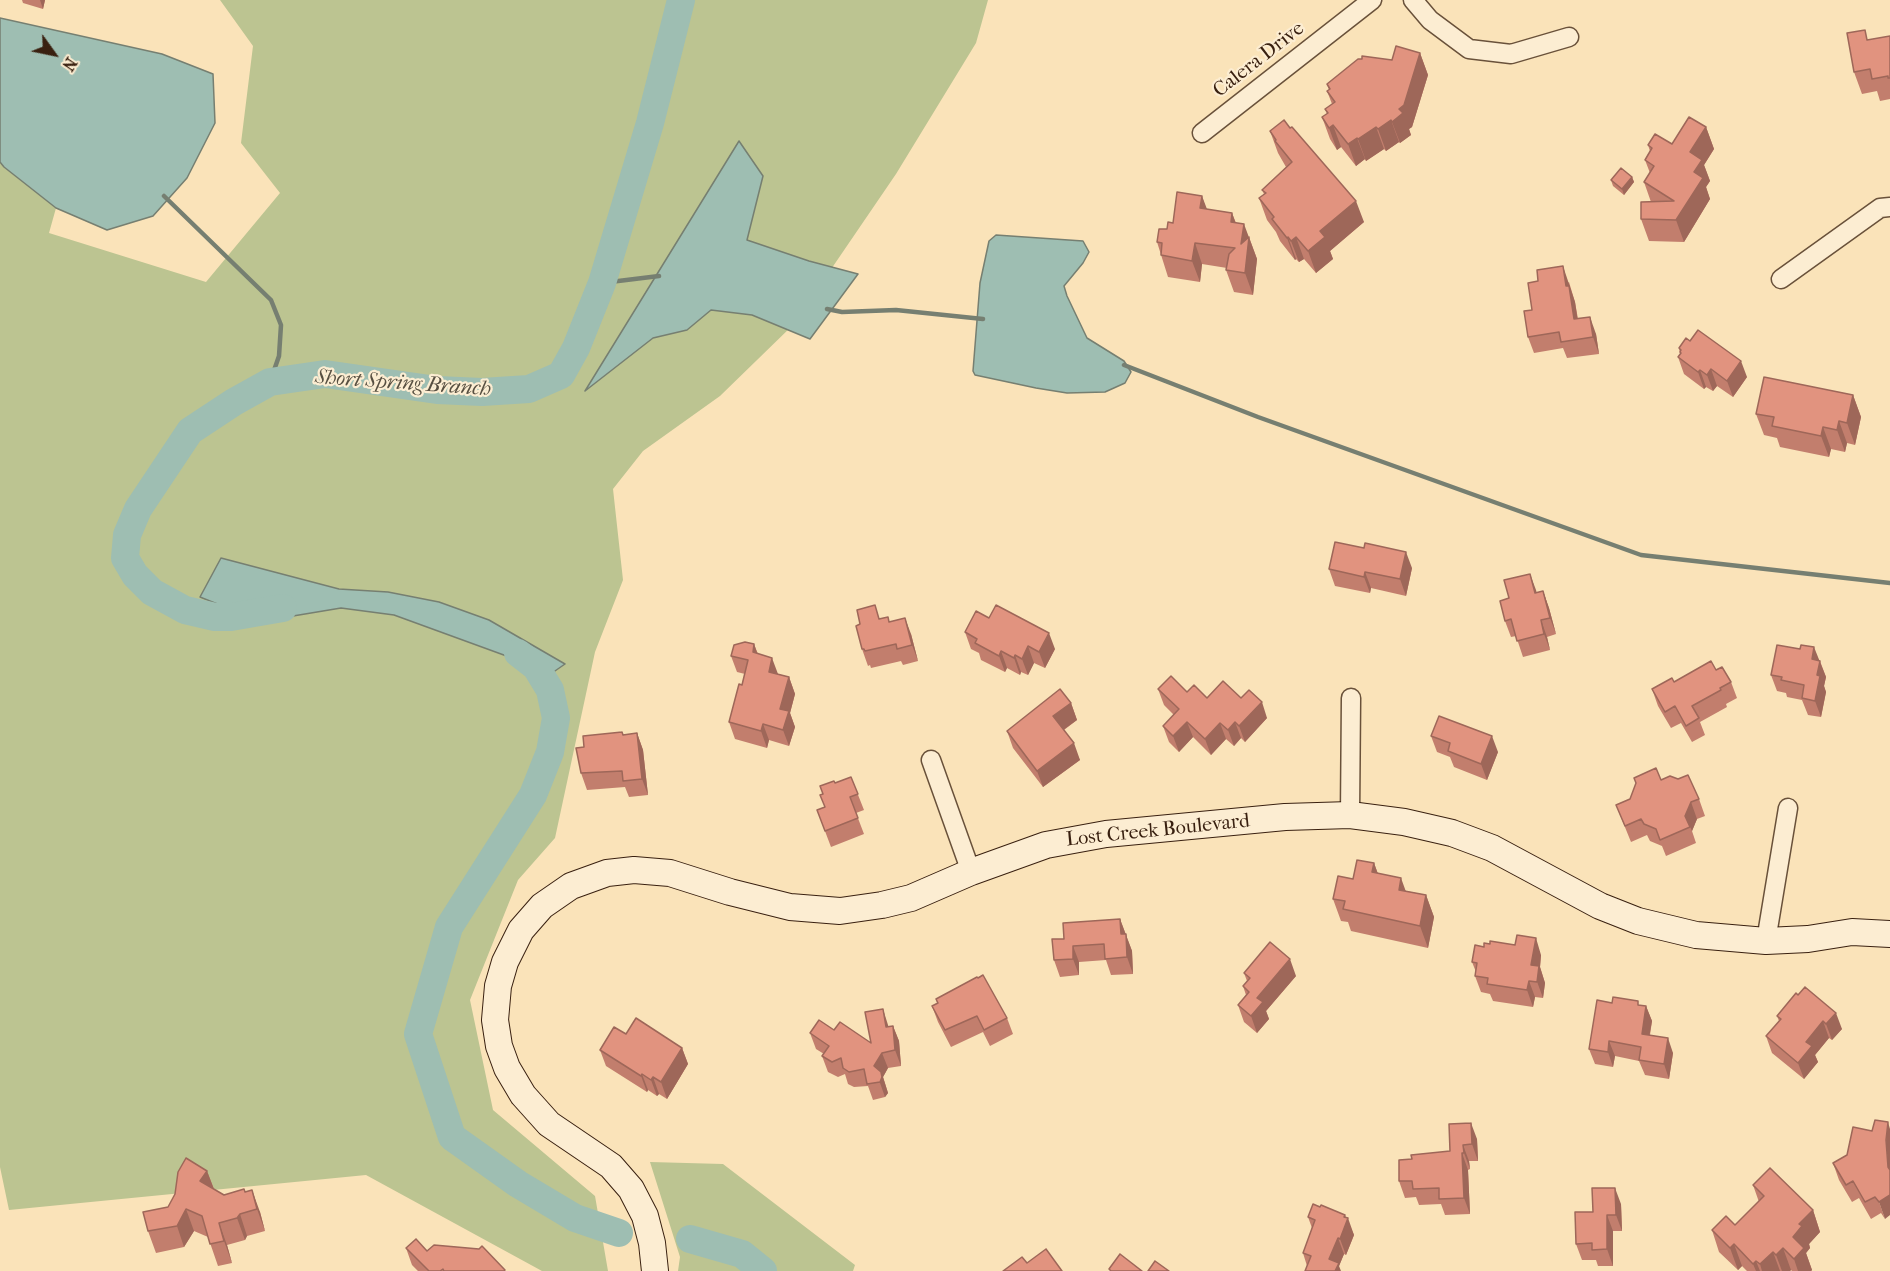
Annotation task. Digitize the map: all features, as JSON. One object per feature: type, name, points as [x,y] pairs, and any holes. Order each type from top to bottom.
[{"type":"street","name":"Calera Drive","points":[[1202,133],[1372,0]]},
{"type":"street","points":[[1413,0],[1430,20],[1469,49],[1511,54],[1569,37]]},
{"type":"street","points":[[1781,279],[1880,208],[1890,207]]},
{"type":"street","points":[[1350,815],[1351,698]]},
{"type":"street","points":[[931,760],[971,872]]},
{"type":"street","points":[[1766,941],[1788,808]]},
{"type":"street","name":"Lost Creek Boulevard","points":[[656,1271],[645,1216],[631,1189],[611,1166],[549,1124],[523,1095],[507,1068],[499,1046],[495,1020],[498,986],[505,962],[521,930],[542,906],[571,886],[607,873],[634,870],[670,873],[730,892],[790,907],[840,911],[882,905],[912,897],[971,872],[1046,845],[1106,834],[1285,818],[1350,815],[1404,822],[1452,832],[1491,848],[1600,906],[1638,921],[1696,935],[1766,941],[1808,939],[1852,932],[1890,934]]},
{"type":"green space","points":[[220,0],[988,0],[976,43],[896,174],[793,325],[720,396],[643,451],[613,489],[623,580],[595,652],[555,838],[518,880],[470,1000],[493,1110],[595,1196],[608,1271],[542,1271],[366,1175],[9,1210],[0,1167],[0,162],[56,208],[49,233],[206,282],[280,193],[241,143],[253,46]]},
{"type":"green space","points":[[650,1162],[723,1164],[855,1265],[853,1271],[678,1271],[680,1257]]},
{"type":"shaded area","points":[[0,18],[162,54],[213,74],[215,123],[187,178],[153,216],[107,230],[56,208],[0,162]]},
{"type":"shaded area","points":[[739,141],[763,176],[747,240],[809,261],[858,274],[810,339],[752,315],[711,310],[687,330],[653,338],[585,391]]},
{"type":"shaded area","points":[[996,235],[1083,241],[1089,252],[1064,286],[1087,338],[1124,361],[1131,372],[1125,383],[1105,392],[1067,393],[975,375],[973,371],[980,283],[989,241]]},
{"type":"shaded area","points":[[221,558],[339,589],[388,592],[439,602],[489,620],[565,664],[542,680],[512,658],[394,615],[341,608],[293,616],[242,614],[200,597]]},
{"type":"building","points":[[1865,30],[1867,40],[1890,36],[1890,78],[1888,76],[1872,79],[1870,69],[1854,72],[1847,33]]},
{"type":"building","points":[[1396,46],[1420,53],[1404,105],[1399,109],[1403,113],[1392,122],[1391,120],[1378,129],[1376,127],[1348,144],[1333,125],[1329,128],[1322,117],[1328,113],[1325,109],[1335,102],[1327,91],[1330,89],[1327,84],[1358,59],[1362,59],[1362,56],[1392,60]]},
{"type":"building","points":[[1689,117],[1706,127],[1690,152],[1702,160],[1694,172],[1703,178],[1676,220],[1641,219],[1641,202],[1674,201],[1644,182],[1654,166],[1645,160],[1652,148],[1648,145],[1655,134],[1672,144]]},
{"type":"building","points":[[1284,120],[1356,201],[1320,231],[1325,237],[1308,251],[1296,237],[1291,241],[1287,238],[1259,198],[1266,193],[1262,190],[1292,162],[1270,131]]},
{"type":"building","points":[[1621,168],[1632,177],[1622,189],[1611,180]]},
{"type":"building","points":[[1177,192],[1202,196],[1200,208],[1232,213],[1231,222],[1244,224],[1241,244],[1249,237],[1245,273],[1226,270],[1229,254],[1235,248],[1195,243],[1192,261],[1161,255],[1162,243],[1157,242],[1159,229],[1167,229],[1168,222],[1173,223]]},
{"type":"building","points":[[1563,266],[1566,286],[1569,286],[1574,319],[1590,317],[1593,337],[1561,342],[1559,332],[1528,337],[1524,311],[1532,310],[1528,283],[1538,281],[1537,270]]},
{"type":"building","points":[[1698,330],[1741,361],[1727,381],[1711,369],[1707,375],[1700,370],[1698,372],[1678,357],[1681,353],[1679,348],[1686,338],[1690,341]]},
{"type":"building","points":[[1764,377],[1853,395],[1847,423],[1839,421],[1837,430],[1823,427],[1821,436],[1772,426],[1774,417],[1756,414]]},
{"type":"building","points":[[1335,542],[1364,548],[1365,543],[1406,552],[1400,579],[1365,572],[1364,577],[1329,569]]},
{"type":"building","points":[[1530,574],[1535,593],[1543,591],[1550,618],[1541,620],[1544,634],[1517,641],[1511,619],[1505,621],[1500,601],[1509,598],[1504,580]]},
{"type":"building","points":[[875,605],[879,619],[888,617],[889,622],[905,618],[912,645],[897,649],[896,644],[865,651],[862,649],[856,626],[860,624],[857,610]]},
{"type":"building","points":[[996,605],[1049,633],[1039,652],[1028,646],[1022,659],[1015,655],[1014,658],[1001,651],[999,656],[975,643],[977,639],[965,632],[976,611],[989,618]]},
{"type":"building","points":[[745,642],[754,644],[753,652],[772,658],[769,672],[789,677],[780,709],[789,711],[783,730],[763,724],[761,731],[729,722],[748,660],[731,656],[734,645]]},
{"type":"building","points":[[1777,645],[1800,649],[1801,645],[1814,647],[1812,659],[1820,661],[1817,675],[1820,676],[1815,701],[1802,698],[1804,685],[1781,680],[1782,677],[1771,675]]},
{"type":"building","points":[[1711,661],[1716,670],[1722,667],[1731,682],[1692,706],[1699,718],[1686,726],[1675,706],[1665,712],[1652,689],[1672,678],[1674,682]]},
{"type":"building","points":[[1171,676],[1187,692],[1194,685],[1207,698],[1223,681],[1241,698],[1249,690],[1262,702],[1239,726],[1235,722],[1228,730],[1220,723],[1205,739],[1187,722],[1173,736],[1163,726],[1179,709],[1158,689]]},
{"type":"building","points":[[1060,689],[1071,703],[1053,716],[1074,743],[1037,771],[1007,731]]},
{"type":"building","points":[[1439,716],[1492,736],[1481,764],[1448,751],[1450,743],[1431,736]]},
{"type":"building","points":[[622,732],[623,735],[637,733],[642,779],[623,781],[622,771],[581,773],[576,748],[584,747],[583,736]]},
{"type":"building","points":[[1656,768],[1661,780],[1670,776],[1678,779],[1688,775],[1699,799],[1691,802],[1685,816],[1690,827],[1660,840],[1656,829],[1644,824],[1641,819],[1625,826],[1616,805],[1630,799],[1636,783],[1634,778]]},
{"type":"building","points":[[851,777],[858,794],[850,797],[858,818],[825,831],[817,810],[825,807],[820,795],[823,794],[820,786]]},
{"type":"building","points":[[1357,860],[1374,863],[1372,872],[1401,878],[1399,890],[1426,895],[1420,926],[1343,909],[1345,901],[1333,899],[1338,876],[1353,879]]},
{"type":"building","points":[[1120,919],[1121,934],[1126,934],[1127,957],[1105,959],[1104,944],[1073,946],[1073,959],[1054,960],[1052,939],[1064,939],[1063,923]]},
{"type":"building","points":[[1517,935],[1536,938],[1531,965],[1539,966],[1537,982],[1529,981],[1527,990],[1487,984],[1488,978],[1475,976],[1477,963],[1472,962],[1475,945],[1484,947],[1484,943],[1490,944],[1490,941],[1515,945]]},
{"type":"building","points":[[1270,942],[1290,959],[1257,998],[1263,1002],[1251,1016],[1238,1005],[1249,992],[1243,986],[1250,978],[1244,973]]},
{"type":"building","points":[[983,975],[1007,1018],[984,1030],[977,1016],[945,1030],[932,1006],[938,1003],[936,999]]},
{"type":"building","points":[[1805,987],[1836,1013],[1826,1024],[1823,1021],[1806,1042],[1812,1046],[1798,1063],[1766,1036],[1781,1019],[1777,1016],[1796,993],[1798,995]]},
{"type":"building","points":[[1613,997],[1638,1001],[1638,1005],[1646,1006],[1642,1034],[1668,1038],[1664,1064],[1639,1060],[1641,1047],[1609,1041],[1608,1052],[1589,1049],[1597,1000],[1612,1003]]},
{"type":"building","points":[[883,1009],[886,1027],[893,1026],[895,1050],[882,1053],[874,1066],[881,1072],[880,1082],[867,1084],[864,1069],[849,1072],[843,1068],[841,1058],[832,1062],[822,1056],[829,1046],[810,1033],[819,1020],[834,1030],[840,1022],[871,1043],[865,1012]]},
{"type":"building","points":[[636,1018],[682,1048],[661,1082],[653,1077],[651,1080],[642,1074],[641,1076],[600,1050],[614,1027],[626,1034]]},
{"type":"building","points":[[1875,1120],[1888,1122],[1886,1140],[1890,1170],[1890,1195],[1879,1202],[1875,1197],[1865,1202],[1853,1181],[1846,1185],[1833,1163],[1847,1155],[1853,1127],[1872,1131]]},
{"type":"building","points":[[1471,1123],[1472,1144],[1463,1145],[1464,1153],[1462,1153],[1464,1198],[1439,1199],[1439,1188],[1413,1189],[1412,1181],[1399,1181],[1399,1160],[1412,1159],[1411,1155],[1450,1151],[1449,1124]]},
{"type":"building","points":[[186,1158],[207,1171],[200,1181],[224,1195],[244,1189],[245,1192],[252,1190],[257,1209],[219,1223],[224,1241],[210,1244],[202,1216],[186,1209],[177,1226],[148,1231],[143,1212],[168,1207],[175,1194],[178,1172]]},
{"type":"building","points":[[1770,1168],[1813,1210],[1799,1224],[1802,1226],[1793,1237],[1804,1248],[1794,1259],[1783,1248],[1776,1255],[1773,1252],[1760,1264],[1756,1261],[1753,1264],[1734,1244],[1730,1248],[1712,1230],[1726,1216],[1735,1225],[1764,1196],[1753,1185]]},
{"type":"building","points":[[1592,1188],[1615,1188],[1616,1215],[1607,1215],[1607,1249],[1592,1250],[1592,1243],[1576,1244],[1575,1212],[1593,1212]]},
{"type":"building","points":[[1313,1204],[1320,1207],[1321,1205],[1348,1218],[1329,1259],[1339,1263],[1335,1271],[1305,1271],[1311,1256],[1303,1253],[1315,1220],[1308,1217]]},
{"type":"building","points":[[416,1239],[427,1251],[434,1245],[479,1249],[482,1246],[505,1270],[444,1271],[443,1269],[429,1271],[406,1248]]},
{"type":"building","points":[[1046,1249],[1062,1271],[1003,1271],[1022,1257],[1027,1263]]},
{"type":"building","points":[[1120,1254],[1142,1271],[1111,1271],[1109,1269]]},
{"type":"building","points":[[1155,1261],[1169,1271],[1148,1271]]},
{"type":"waterway","name":"Short Spring Branch","points":[[283,608],[231,617],[215,617],[185,610],[152,592],[135,575],[125,558],[127,535],[138,509],[190,431],[270,382],[325,374],[437,390],[482,392],[529,389],[561,375],[576,348],[602,283],[650,123],[681,0]]},
{"type":"waterway","points":[[164,196],[271,300],[281,325],[279,356],[270,382]]},
{"type":"waterway","points":[[602,283],[659,276]]},
{"type":"waterway","points":[[827,309],[842,312],[896,310],[983,319]]},
{"type":"waterway","points":[[1124,365],[1258,417],[1641,555],[1890,583]]},
{"type":"waterway","name":"Short Spring Branch","points":[[518,653],[536,667],[550,690],[556,718],[550,752],[533,795],[449,927],[418,1034],[452,1137],[518,1184],[575,1218],[619,1233]]},
{"type":"waterway","name":"Short Spring Branch","points":[[690,1239],[742,1254],[763,1271]]}]
